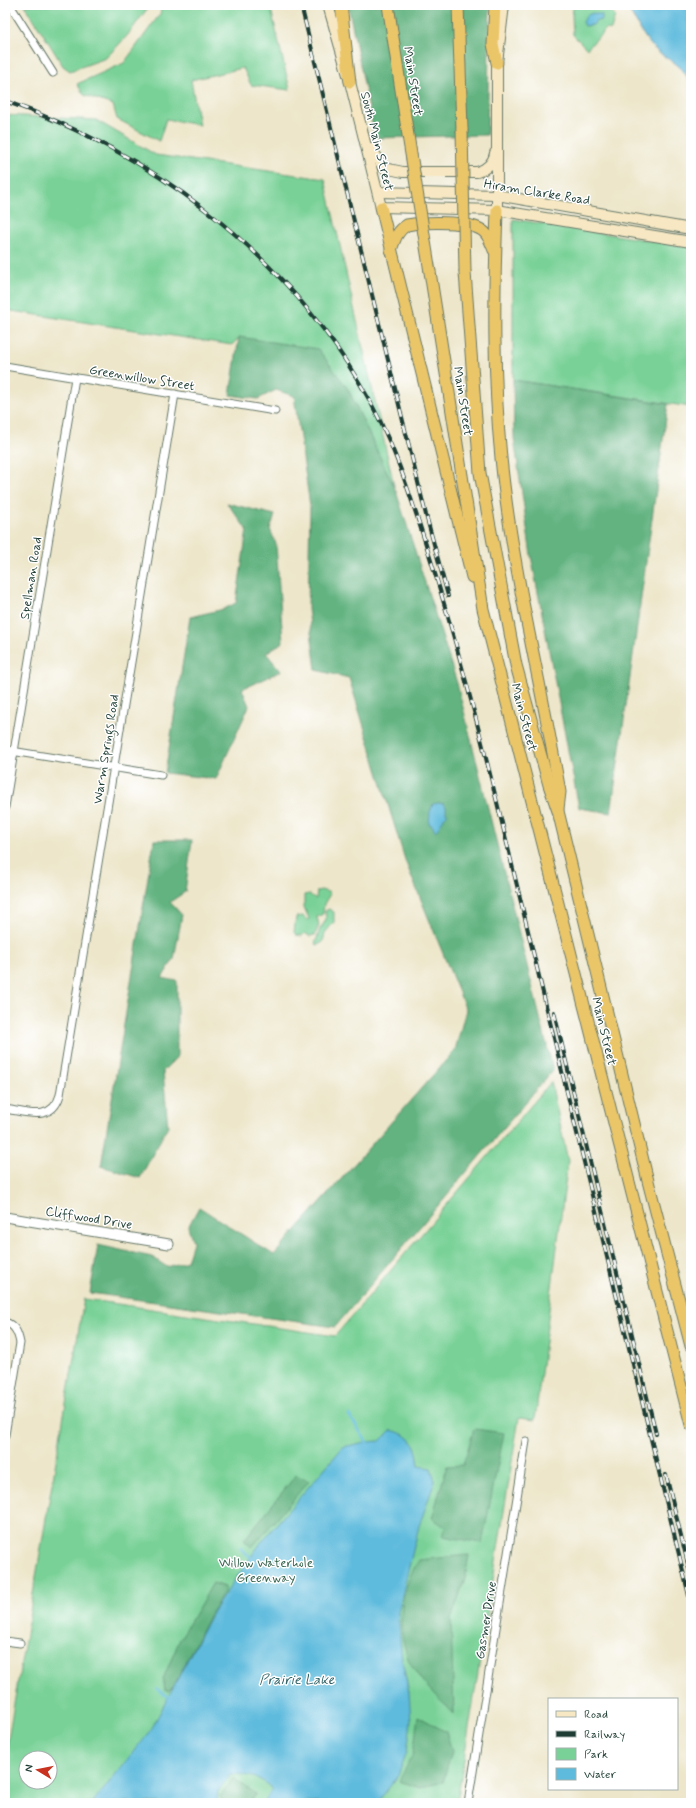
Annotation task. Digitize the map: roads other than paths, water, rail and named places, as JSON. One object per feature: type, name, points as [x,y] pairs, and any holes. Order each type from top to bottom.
[{"type":"highway","points":[[341,5],[350,82]]},
{"type":"highway","name":"Main Street","points":[[388,5],[488,631],[691,1424]]},
{"type":"highway","name":"Main Street","points":[[458,5],[465,272],[480,473],[516,665],[558,811],[691,1346]]},
{"type":"highway","points":[[495,5],[493,44],[498,63]]},
{"type":"highway","points":[[381,206],[470,572],[488,631]]},
{"type":"highway","points":[[497,210],[495,254],[495,339],[497,405],[501,459],[511,532],[560,792],[558,811]]},
{"type":"highway","points":[[392,250],[395,237],[400,229],[407,225],[462,224],[476,227],[484,231],[495,254]]},
{"type":"main road","name":"South Main Street","points":[[328,5],[350,82],[381,206]]},
{"type":"main road","points":[[497,210],[498,63],[504,5]]},
{"type":"main road","points":[[365,140],[380,164],[389,170],[402,172],[477,172],[486,169],[494,157],[497,139]]},
{"type":"main road","name":"Hiram Clarke Road","points":[[378,192],[497,195],[691,229]]},
{"type":"main road","name":"Hiram Clarke Road","points":[[381,206],[497,210],[691,242]]},
{"type":"main road","points":[[625,231],[627,217]]},
{"type":"street","points":[[10,5],[53,73]]},
{"type":"street","name":"Greenwillow Street","points":[[5,366],[275,411]]},
{"type":"street","name":"Spellman Road","points":[[5,806],[75,378]]},
{"type":"street","name":"Warm Springs Road","points":[[5,1109],[37,1114],[50,1111],[56,1106],[60,1095],[175,394]]},
{"type":"street","points":[[5,750],[161,775]]},
{"type":"street","name":"Cliffwood Drive","points":[[5,1217],[169,1244]]},
{"type":"street","points":[[5,1322],[11,1323],[17,1331],[20,1343],[5,1435]]},
{"type":"street","name":"Gasmer Drive","points":[[468,1803],[526,1441]]},
{"type":"street","points":[[5,1641],[20,1643]]},
{"type":"water","points":[[626,5],[691,5],[691,85],[681,68],[652,46]]},
{"type":"water","points":[[593,13],[602,15],[602,20],[596,21],[593,25],[585,26],[583,22],[587,15]]},
{"type":"water","points":[[433,804],[444,804],[446,807],[446,813],[448,814],[435,831],[432,825],[429,824],[430,812]]},
{"type":"water","name":"Prairie Lake","points":[[391,1430],[409,1438],[417,1452],[419,1466],[431,1468],[435,1481],[419,1526],[398,1612],[402,1660],[409,1692],[411,1722],[407,1751],[398,1776],[377,1803],[264,1803],[272,1790],[269,1786],[254,1777],[231,1774],[218,1791],[217,1803],[93,1803],[152,1728],[213,1611],[262,1541],[343,1447],[366,1442],[380,1441]]},
{"type":"waterway","points":[[349,1415],[368,1444]]},
{"type":"waterway","points":[[240,1548],[252,1558]]},
{"type":"waterway","points":[[157,1689],[170,1698]]},
{"type":"railway","points":[[301,5],[426,515],[448,596]]},
{"type":"railway","points":[[5,101],[59,122],[110,148],[160,177],[206,211],[250,248],[290,289],[327,334],[359,382],[383,426],[402,472],[418,519],[476,717],[691,1604]]},
{"type":"railway","points":[[554,1012],[656,1434]]},
{"type":"railway","points":[[666,1475],[691,1576]]},
{"type":"park label","name":"Willow Waterhole Greenway","points":[[266,1570]]}]
